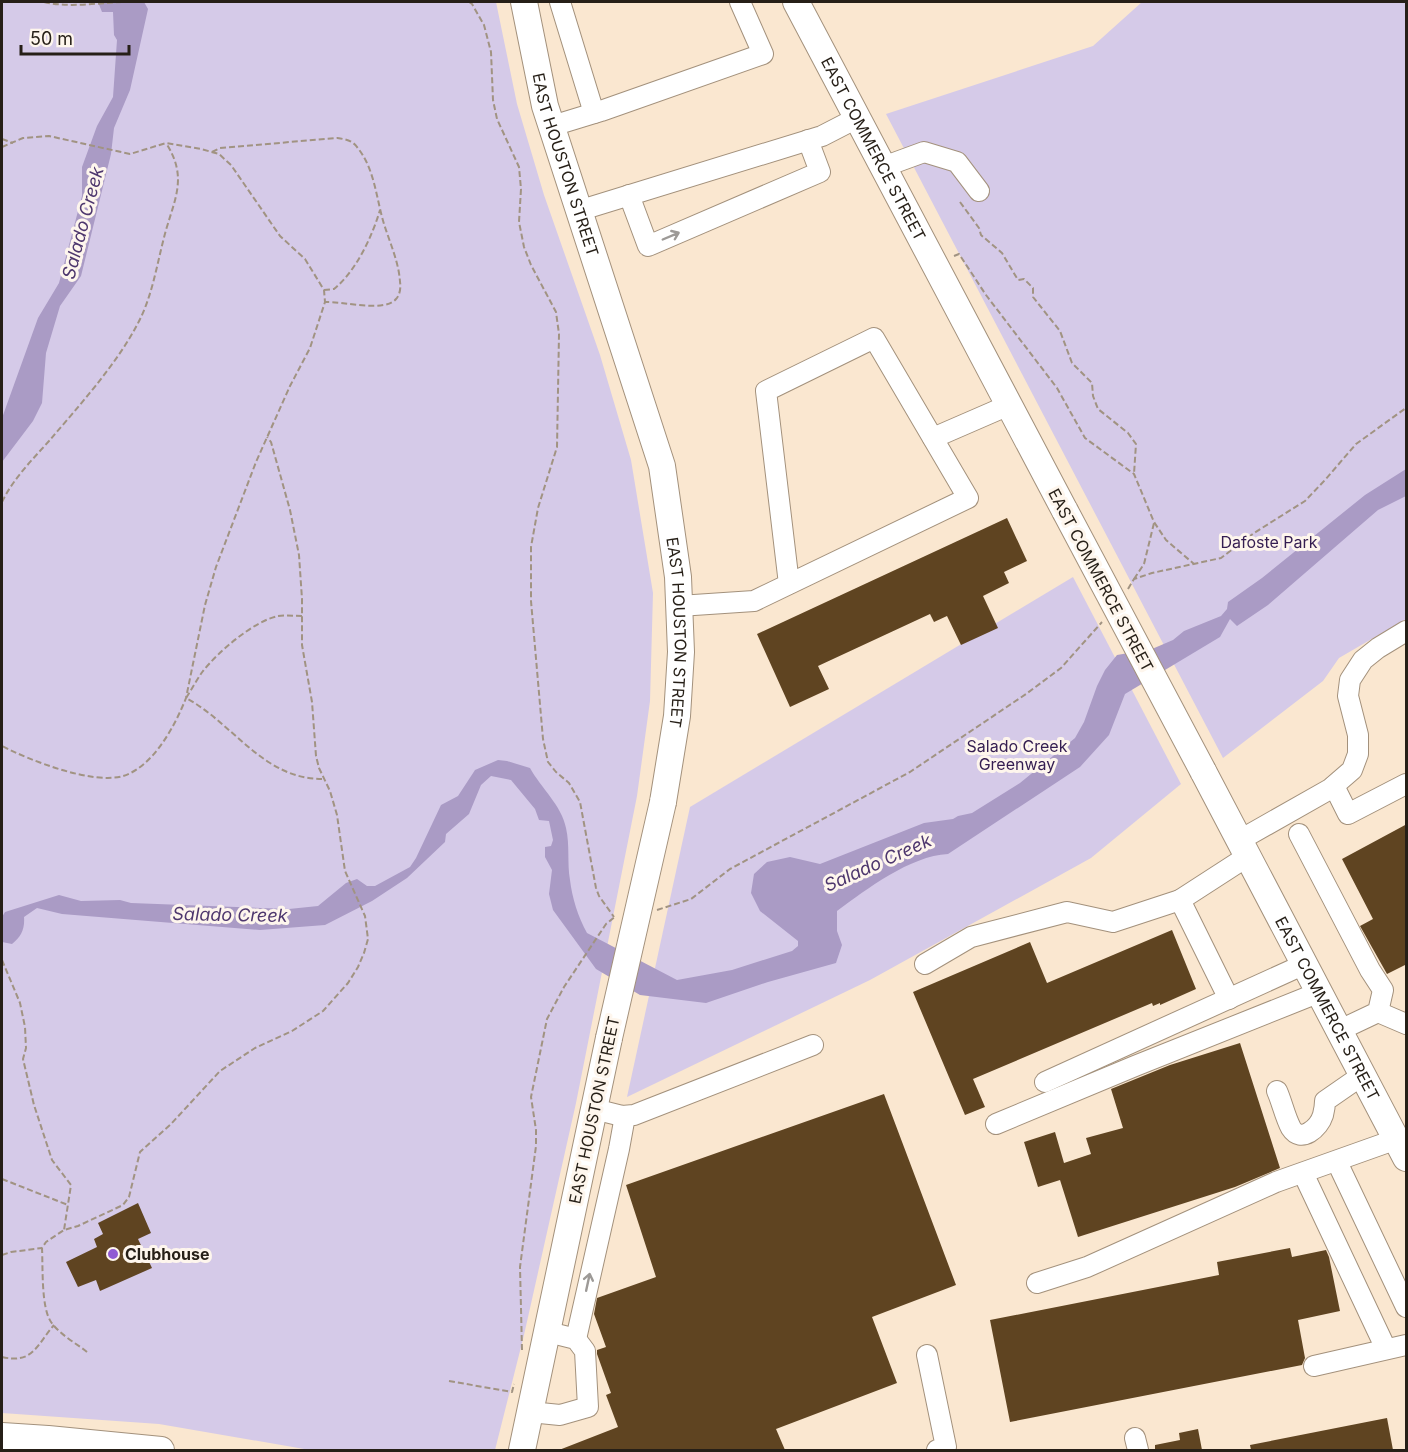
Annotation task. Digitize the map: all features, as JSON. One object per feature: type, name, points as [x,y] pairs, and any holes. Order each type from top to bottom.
[{"type":"main road","name":"EAST HOUSTON STREET","points":[[522,1450],[609,1038],[663,802],[677,716],[681,651],[680,606],[672,525],[662,466],[552,126],[537,67],[525,2]]},
{"type":"main road","name":"EAST COMMERCE STREET","points":[[796,2],[1402,1148]]},
{"type":"main road","points":[[2,1436],[47,1445],[161,1450]]},
{"type":"street","points":[[560,2],[594,113]]},
{"type":"street","points":[[552,126],[763,54],[740,2]]},
{"type":"street","points":[[578,211],[822,136],[857,118]]},
{"type":"street","points":[[629,195],[648,246],[820,172],[808,140]]},
{"type":"street","points":[[883,167],[924,152],[957,162],[979,191]]},
{"type":"street","points":[[680,606],[754,601],[968,498],[874,338],[766,391],[789,584]]},
{"type":"street","points":[[933,438],[1009,405]]},
{"type":"street","points":[[925,964],[971,938],[1067,912],[1113,922],[1180,900],[1244,848],[1334,786],[1352,770],[1358,754],[1358,735],[1348,696],[1350,680],[1363,660],[1407,631]]},
{"type":"street","points":[[1334,786],[1348,814],[1407,784]]},
{"type":"street","points":[[1299,834],[1383,990],[1378,1012]]},
{"type":"street","points":[[1180,900],[1229,999]]},
{"type":"street","points":[[1045,1082],[1305,964]]},
{"type":"street","points":[[996,1124],[1320,992]]},
{"type":"street","points":[[1340,1030],[1378,1012],[1407,1024]]},
{"type":"street","points":[[594,1109],[625,1116],[634,1114],[699,1087],[813,1045]]},
{"type":"street","points":[[1277,1091],[1292,1129],[1298,1135],[1305,1136],[1323,1118],[1325,1101],[1364,1074]]},
{"type":"street","points":[[576,1339],[625,1116]]},
{"type":"street","points":[[1036,1283],[1088,1268],[1276,1182],[1337,1161],[1402,1148]]},
{"type":"street","points":[[1337,1161],[1407,1306]]},
{"type":"street","points":[[1303,1173],[1386,1349]]},
{"type":"street","points":[[530,1412],[560,1415],[588,1407],[585,1351],[576,1339],[548,1332]]},
{"type":"street","points":[[1314,1366],[1407,1345]]},
{"type":"street","points":[[927,1355],[946,1447],[937,1450]]},
{"type":"path","points":[[44,2],[54,4],[122,2]]},
{"type":"path","points":[[469,2],[483,25],[491,52],[493,100],[497,119],[519,167],[521,189],[519,222],[524,247],[556,312],[559,334],[557,447],[538,508],[531,547],[531,601],[543,739],[548,762],[569,783],[579,802],[596,888],[614,917],[602,931],[557,999],[547,1019],[532,1088],[531,1105],[536,1146],[520,1267],[522,1353]]},
{"type":"path","points":[[2,147],[23,138],[49,136],[130,154],[166,143],[219,154],[231,165],[280,236],[305,259],[324,290],[325,302],[310,348],[267,437],[216,567],[205,605],[186,698]]},
{"type":"path","points":[[2,139],[13,142]]},
{"type":"path","points":[[212,152],[220,148],[344,139],[358,148],[378,194],[380,210],[399,271],[400,293],[396,299],[382,306],[325,302]]},
{"type":"path","points":[[2,502],[18,477],[82,401],[120,351],[144,310],[154,282],[177,193],[179,176],[177,163],[166,143]]},
{"type":"path","points":[[960,201],[979,228],[981,235],[1002,254],[1018,280],[1024,279],[1033,288],[1033,297],[1059,331],[1072,363],[1092,383],[1093,396],[1098,409],[1128,433],[1136,444],[1134,474],[1154,522],[1166,540],[1194,564]]},
{"type":"path","points":[[324,290],[334,289],[348,273],[372,234],[380,210]]},
{"type":"path","points":[[934,264],[959,254],[986,295],[1057,388],[1085,438],[1134,474]]},
{"type":"path","points":[[1254,533],[1305,501],[1356,444],[1407,408]]},
{"type":"path","points":[[87,1352],[50,1321],[46,1306],[42,1248],[46,1242],[64,1230],[123,1205],[129,1197],[140,1152],[171,1124],[220,1071],[255,1048],[308,1022],[334,1000],[358,968],[368,939],[365,916],[345,871],[337,815],[319,768],[314,741],[312,702],[302,645],[302,582],[295,534],[276,457],[267,437]]},
{"type":"path","points":[[1134,579],[1144,564],[1154,522]]},
{"type":"path","points":[[2,746],[28,759],[78,773],[101,777],[120,777],[140,767],[150,757],[212,660],[266,620],[278,616],[302,616]]},
{"type":"path","points":[[702,891],[730,869],[910,772],[1026,694]]},
{"type":"path","points":[[186,698],[212,715],[244,745],[270,764],[308,779],[323,779]]},
{"type":"path","points":[[2,960],[2,967],[20,1003],[25,1027],[26,1048],[23,1059],[34,1105],[52,1160],[71,1185],[64,1230]]},
{"type":"path","points":[[2,1179],[68,1205]]},
{"type":"path","points":[[2,1255],[42,1248]]},
{"type":"path","points":[[2,1357],[26,1357],[33,1353],[54,1325]]},
{"type":"path","points":[[449,1381],[512,1392],[515,1382]]},
{"type":"green space","points":[[2,2],[496,2],[517,104],[544,195],[600,355],[631,460],[653,593],[650,701],[637,796],[576,1103],[524,1335],[495,1450],[310,1450],[159,1424],[2,1413]]},
{"type":"green space","name":"Dafoste Park","points":[[1142,2],[1406,2],[1406,619],[1339,658],[1323,681],[1223,758],[886,114],[1093,46]]},
{"type":"green space","name":"Salado Creek Greenway","points":[[1073,577],[1181,784],[1091,858],[870,980],[627,1097],[690,807]]},
{"type":"water","name":"Salado Creek","points":[[98,2],[144,2],[148,9],[130,90],[114,128],[111,154],[81,276],[60,306],[46,353],[42,403],[33,421],[2,462],[2,418],[38,318],[59,283],[82,196],[82,167],[97,126],[113,97],[117,40],[114,35],[113,12],[102,12]]},
{"type":"water","name":"Salado Creek","points":[[1406,469],[1406,496],[1378,510],[1268,605],[1237,626],[1230,619],[1220,637],[1125,694],[1109,735],[1080,767],[948,854],[934,856],[904,867],[837,911],[837,931],[842,945],[836,963],[768,982],[706,1003],[640,995],[596,969],[553,910],[549,894],[552,870],[545,857],[545,847],[551,846],[553,840],[549,821],[539,820],[535,809],[511,780],[491,776],[481,785],[469,814],[446,834],[445,842],[407,878],[372,901],[325,925],[260,930],[62,914],[37,908],[24,917],[20,936],[12,944],[2,942],[2,917],[5,912],[59,895],[81,901],[120,900],[131,903],[289,909],[318,906],[346,883],[357,879],[367,886],[375,886],[410,867],[441,805],[458,796],[475,770],[498,760],[530,768],[560,812],[567,834],[572,893],[587,933],[677,980],[732,970],[792,951],[798,946],[798,941],[760,911],[751,893],[754,874],[767,862],[790,857],[820,864],[924,823],[953,819],[972,813],[1020,783],[1075,738],[1105,670],[1117,655],[1152,649],[1173,640],[1184,631],[1221,616],[1227,609],[1228,602],[1262,578],[1365,495]]},
{"type":"building","points":[[1007,518],[1027,561],[1004,572],[1009,583],[983,596],[998,628],[961,645],[947,616],[934,622],[930,614],[818,666],[829,689],[790,707],[757,634]]},
{"type":"building","points":[[1407,824],[1407,964],[1387,974],[1360,926],[1373,919],[1342,859]]},
{"type":"building","points":[[1172,930],[1196,989],[1160,1005],[1160,1003],[1153,1006],[1152,1003],[973,1079],[985,1107],[965,1115],[913,992],[1030,942],[1047,983]]},
{"type":"building","points":[[1240,1043],[1280,1168],[1235,1187],[1078,1237],[1060,1180],[1038,1187],[1024,1142],[1055,1132],[1064,1163],[1091,1154],[1086,1138],[1123,1128],[1111,1089],[1170,1065]]},
{"type":"building","points":[[884,1094],[956,1285],[872,1317],[897,1383],[776,1429],[785,1450],[559,1450],[618,1427],[606,1395],[611,1393],[597,1354],[597,1350],[606,1347],[594,1314],[597,1298],[656,1277],[626,1185]]},
{"type":"building","name":"Clubhouse","points":[[138,1203],[151,1233],[138,1239],[152,1268],[100,1291],[96,1280],[78,1287],[66,1262],[97,1247],[94,1239],[103,1234],[98,1223]]},
{"type":"building","points":[[1290,1248],[1292,1257],[1326,1250],[1340,1311],[1298,1320],[1305,1358],[1302,1365],[1010,1422],[990,1320],[1219,1275],[1217,1262]]},
{"type":"building","points":[[1387,1418],[1393,1450],[1251,1450],[1250,1445]]},
{"type":"building","points":[[1198,1429],[1202,1450],[1155,1450],[1155,1445],[1180,1440],[1179,1433]]},
{"type":"place","name":"Clubhouse","points":[[113,1254]]}]
